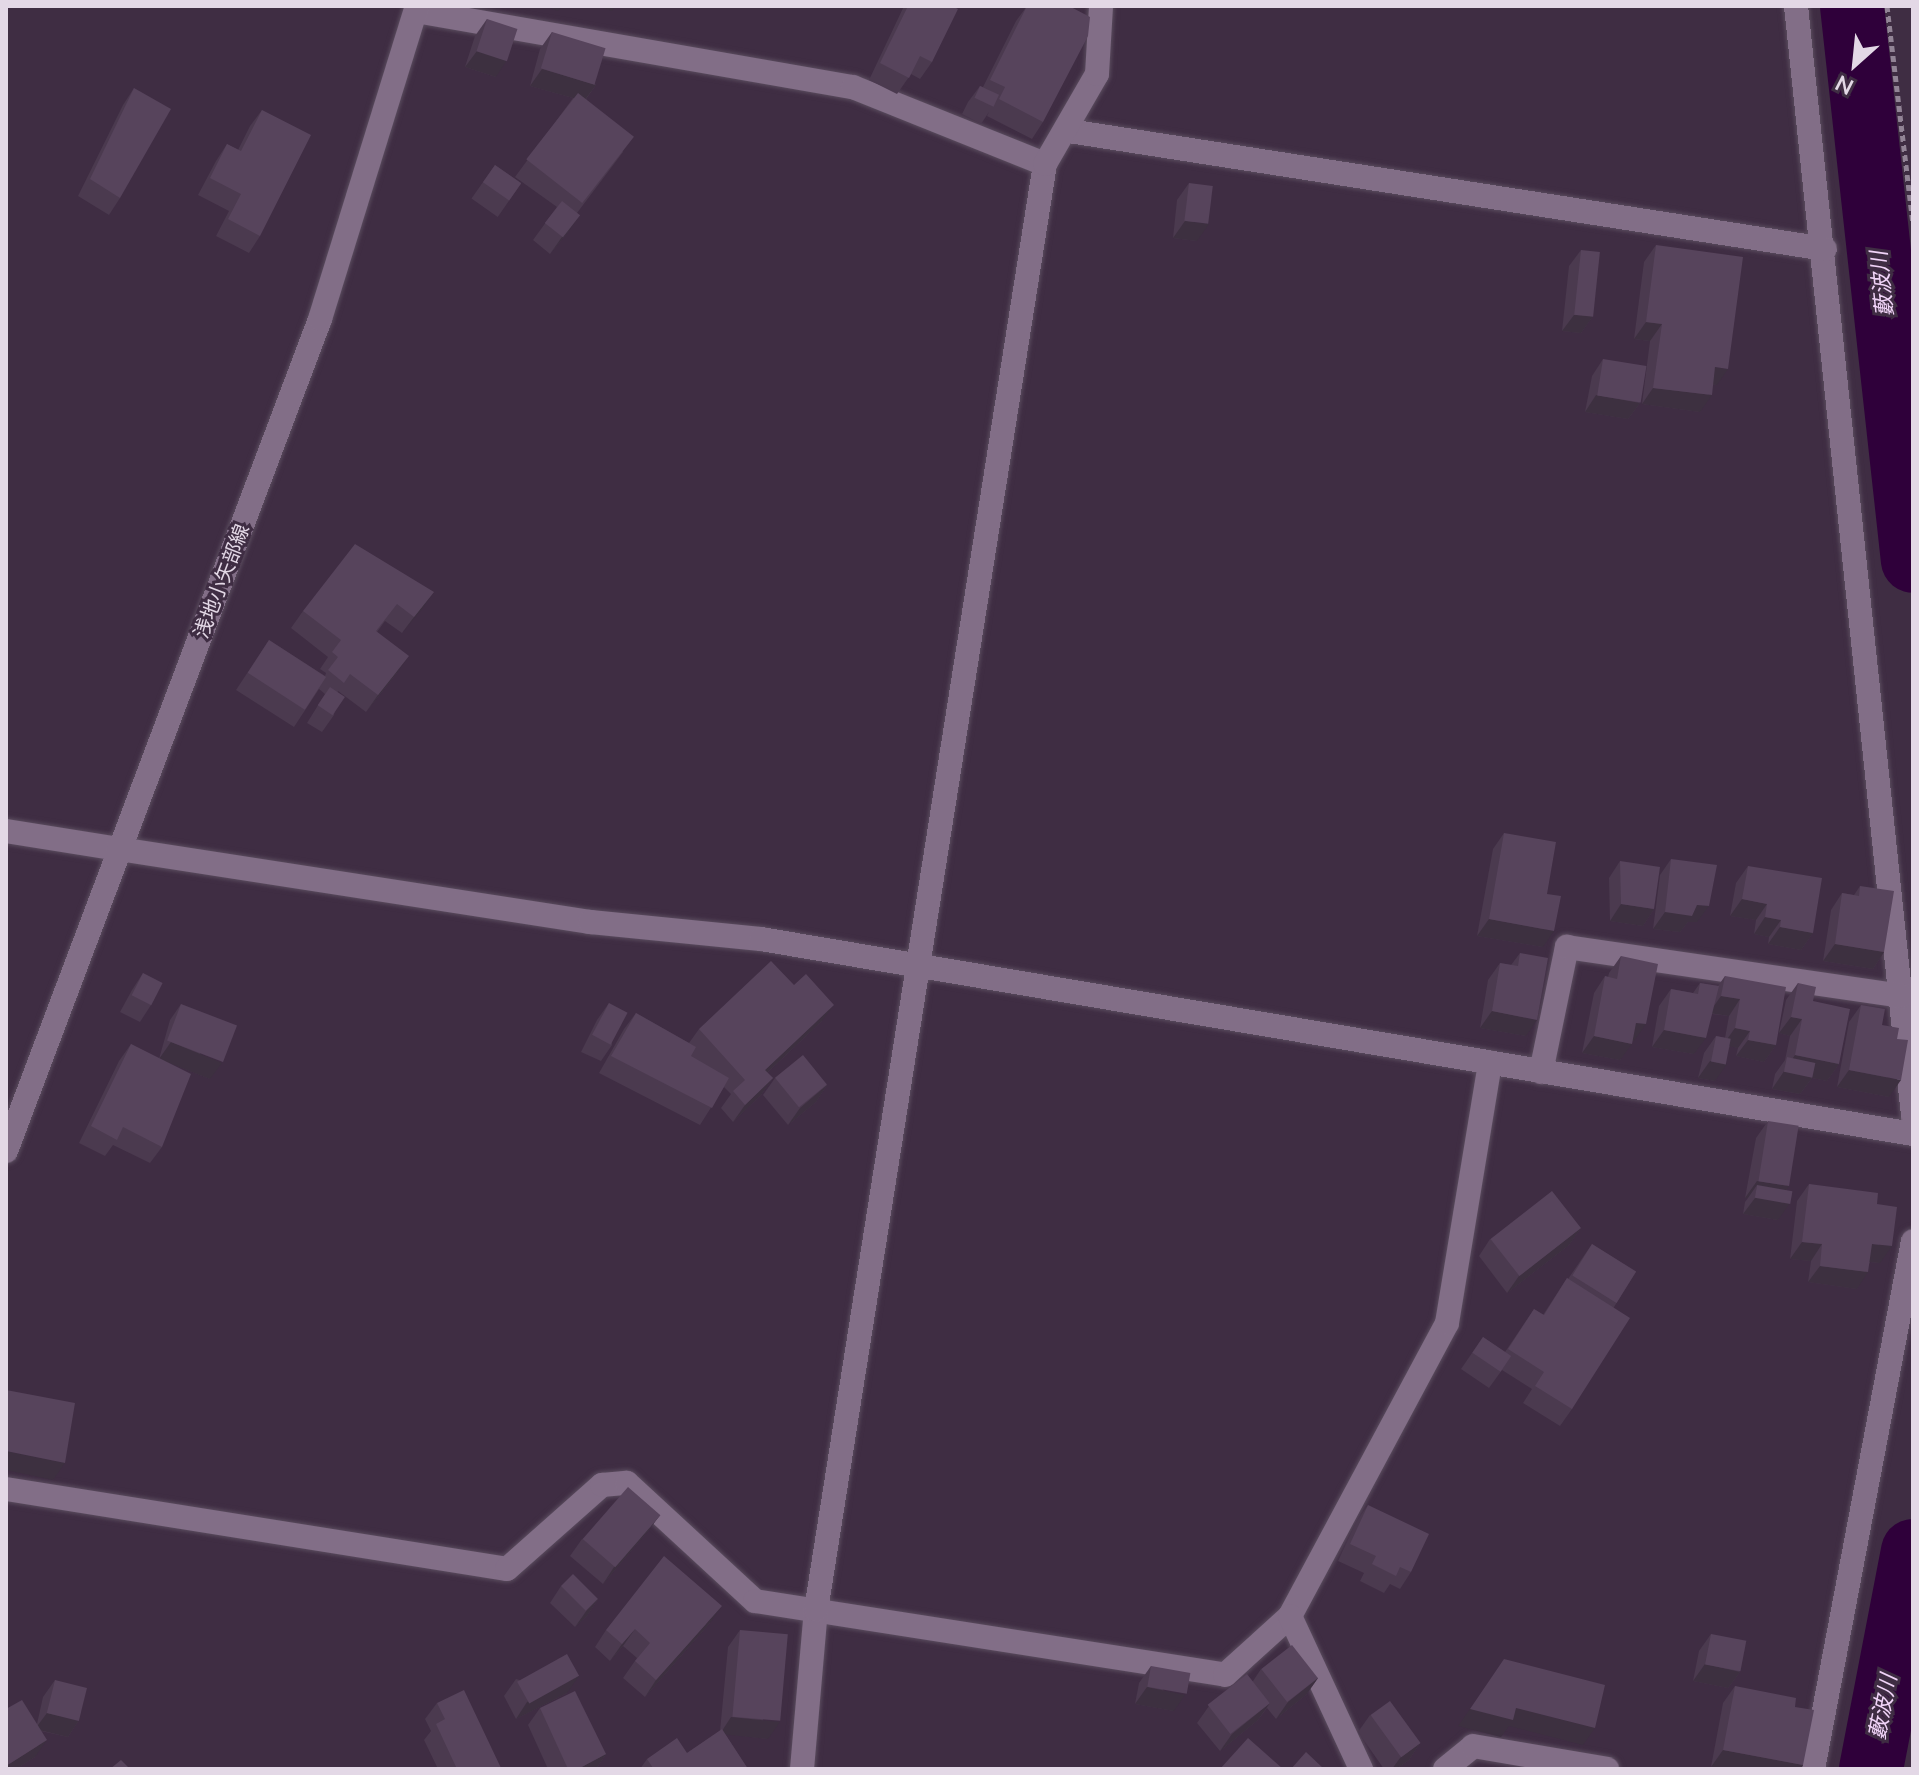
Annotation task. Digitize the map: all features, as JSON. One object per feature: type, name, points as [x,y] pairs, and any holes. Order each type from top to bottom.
[{"type":"street","points":[[802,1769],[816,1610],[913,968],[1045,164],[1069,131],[1097,74],[1101,6]]},
{"type":"street","points":[[1796,6],[1825,249],[1913,1116]]},
{"type":"street","points":[[416,8],[853,87],[1045,164]]},
{"type":"street","name":"浅地小矢部線","points":[[6,1151],[356,219],[416,8]]},
{"type":"street","points":[[1069,131],[1825,249]]},
{"type":"street","points":[[6,831],[590,922],[761,939],[913,968],[1913,1134]]},
{"type":"street","points":[[1541,1072],[1567,947],[1901,996]]},
{"type":"street","points":[[6,1489],[507,1569],[602,1485],[627,1483],[755,1601],[1225,1675],[1290,1616],[1447,1323],[1490,1063]]},
{"type":"street","points":[[1813,1769],[1913,1241]]},
{"type":"street","points":[[1290,1616],[1361,1769]]},
{"type":"street","points":[[1445,1769],[1473,1746],[1607,1769]]},
{"type":"path","points":[[1887,6],[1913,223]]},
{"type":"building","points":[[908,6],[952,6],[958,9],[932,62],[920,56],[909,78],[880,63]]},
{"type":"building","points":[[1027,6],[1069,6],[1090,17],[1088,36],[1043,122],[999,99],[1005,87],[990,80]]},
{"type":"building","points":[[487,19],[517,29],[507,61],[476,51]]},
{"type":"building","points":[[552,32],[606,48],[594,85],[541,68]]},
{"type":"building","points":[[980,86],[999,95],[994,107],[975,98]]},
{"type":"building","points":[[134,88],[171,109],[120,198],[90,179]]},
{"type":"building","points":[[578,93],[634,137],[582,203],[526,159]]},
{"type":"building","points":[[262,110],[311,135],[260,236],[228,219],[241,194],[210,178],[227,144],[241,151]]},
{"type":"building","points":[[495,165],[521,183],[509,201],[483,182]]},
{"type":"building","points":[[1189,183],[1213,186],[1208,224],[1184,221]]},
{"type":"building","points":[[562,201],[580,215],[563,237],[545,223]]},
{"type":"building","points":[[1656,245],[1743,257],[1728,369],[1715,367],[1712,395],[1653,388],[1662,324],[1646,322]]},
{"type":"building","points":[[1581,250],[1600,252],[1593,317],[1574,315]]},
{"type":"building","points":[[1603,359],[1646,366],[1641,402],[1597,396]]},
{"type":"building","points":[[355,544],[434,592],[414,617],[397,604],[376,631],[409,656],[378,695],[350,674],[344,683],[328,670],[338,657],[332,652],[341,640],[303,611]]},
{"type":"building","points":[[269,640],[326,677],[305,710],[248,673]]},
{"type":"building","points":[[330,687],[345,697],[333,715],[318,705]]},
{"type":"building","points":[[1504,833],[1556,842],[1547,894],[1561,896],[1554,931],[1489,919]]},
{"type":"building","points":[[1671,859],[1717,865],[1709,906],[1697,905],[1692,916],[1665,912]]},
{"type":"building","points":[[1620,861],[1660,867],[1654,909],[1621,904]]},
{"type":"building","points":[[1748,866],[1822,878],[1813,933],[1780,927],[1781,920],[1765,917],[1767,904],[1742,899]]},
{"type":"building","points":[[1860,886],[1894,891],[1884,952],[1835,944],[1842,893],[1859,896]]},
{"type":"building","points":[[1520,953],[1548,958],[1537,1020],[1492,1011],[1500,963],[1518,966]]},
{"type":"building","points":[[1621,956],[1658,964],[1646,1024],[1636,1023],[1632,1044],[1594,1036],[1605,976],[1617,979]]},
{"type":"building","points":[[771,961],[794,985],[806,974],[834,1005],[765,1070],[773,1078],[745,1105],[733,1091],[745,1080],[699,1029]]},
{"type":"building","points":[[143,973],[163,983],[151,1005],[132,995]]},
{"type":"building","points":[[1725,976],[1786,987],[1776,1045],[1748,1040],[1750,1031],[1735,1028],[1740,999],[1721,996]]},
{"type":"building","points":[[1700,983],[1719,986],[1706,1038],[1664,1030],[1671,989],[1698,994]]},
{"type":"building","points":[[1798,983],[1816,987],[1813,1001],[1850,1009],[1839,1064],[1795,1055],[1802,1019],[1791,1017]]},
{"type":"building","points":[[609,1003],[628,1013],[611,1045],[592,1035]]},
{"type":"building","points":[[181,1004],[237,1026],[223,1062],[167,1040]]},
{"type":"building","points":[[1861,1005],[1885,1009],[1882,1025],[1899,1028],[1897,1039],[1908,1040],[1901,1080],[1849,1070]]},
{"type":"building","points":[[636,1013],[696,1047],[691,1056],[729,1078],[712,1108],[611,1056]]},
{"type":"building","points":[[1716,1036],[1731,1039],[1726,1064],[1711,1062]]},
{"type":"building","points":[[131,1044],[191,1074],[162,1147],[123,1127],[117,1140],[91,1126]]},
{"type":"building","points":[[803,1055],[827,1085],[799,1107],[775,1078]]},
{"type":"building","points":[[1787,1057],[1815,1063],[1812,1078],[1784,1072]]},
{"type":"building","points":[[1768,1121],[1799,1126],[1789,1186],[1758,1181]]},
{"type":"building","points":[[1809,1184],[1878,1193],[1877,1204],[1897,1207],[1892,1246],[1872,1244],[1868,1272],[1820,1266],[1822,1244],[1802,1242]]},
{"type":"building","points":[[1757,1185],[1792,1191],[1790,1204],[1755,1198]]},
{"type":"building","points":[[1552,1191],[1581,1228],[1519,1276],[1491,1239]]},
{"type":"building","points":[[1592,1244],[1636,1272],[1616,1303],[1572,1275]]},
{"type":"building","points":[[1567,1278],[1630,1318],[1572,1409],[1535,1386],[1544,1372],[1508,1349],[1534,1309],[1544,1315]]},
{"type":"building","points":[[1483,1337],[1511,1356],[1501,1372],[1472,1353]]},
{"type":"building","points":[[6,1390],[75,1403],[65,1463],[6,1451]]},
{"type":"building","points":[[628,1487],[660,1515],[615,1567],[583,1539]]},
{"type":"building","points":[[1368,1505],[1429,1534],[1411,1572],[1400,1567],[1396,1576],[1372,1564],[1376,1556],[1350,1544]]},
{"type":"building","points":[[664,1556],[722,1606],[656,1680],[635,1661],[650,1643],[635,1629],[622,1644],[606,1630]]},
{"type":"building","points":[[573,1574],[598,1599],[586,1611],[561,1586]]},
{"type":"building","points":[[740,1630],[788,1634],[780,1721],[732,1717]]},
{"type":"building","points":[[1711,1634],[1746,1641],[1740,1671],[1705,1664]]},
{"type":"building","points":[[1292,1645],[1318,1678],[1287,1702],[1261,1669]]},
{"type":"building","points":[[567,1654],[579,1676],[529,1703],[517,1682]]},
{"type":"building","points":[[1504,1659],[1605,1685],[1595,1728],[1516,1708],[1513,1720],[1470,1709]]},
{"type":"building","points":[[1151,1666],[1190,1673],[1187,1694],[1147,1687]]},
{"type":"building","points":[[1247,1674],[1270,1703],[1230,1734],[1208,1705]]},
{"type":"building","points":[[55,1680],[87,1688],[79,1721],[47,1713]]},
{"type":"building","points":[[1735,1686],[1796,1698],[1795,1707],[1814,1710],[1803,1765],[1723,1750]]},
{"type":"building","points":[[464,1690],[499,1769],[457,1769],[436,1724],[445,1719],[437,1703]]},
{"type":"building","points":[[575,1691],[606,1754],[578,1769],[568,1769],[540,1708]]},
{"type":"building","points":[[22,1700],[47,1740],[6,1766],[6,1709]]},
{"type":"building","points":[[1390,1701],[1421,1743],[1401,1757],[1371,1715]]},
{"type":"building","points":[[722,1729],[748,1769],[652,1769],[647,1759],[677,1738],[687,1753]]},
{"type":"building","points":[[1248,1738],[1283,1769],[1220,1769]]},
{"type":"building","points":[[1306,1752],[1324,1769],[1291,1769]]},
{"type":"building","points":[[121,1760],[130,1769],[110,1769]]},
{"type":"waterway","name":"藪波川","points":[[1852,6],[1913,561]]},
{"type":"waterway","name":"藪波川","points":[[1871,1769],[1913,1551]]}]
